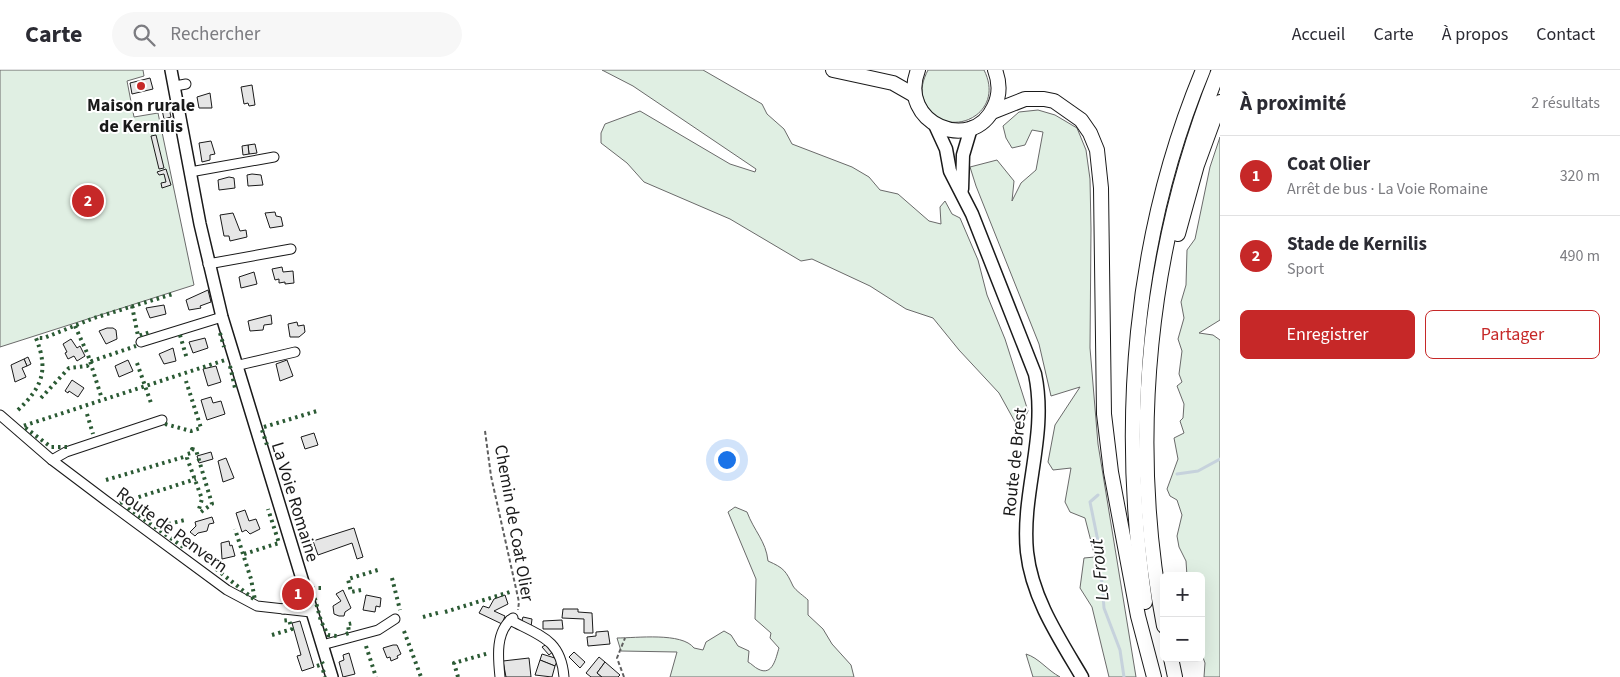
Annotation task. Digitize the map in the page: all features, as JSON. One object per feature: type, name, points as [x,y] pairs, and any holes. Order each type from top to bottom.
[{"type":"main road","points":[[833,70],[893,84],[914,95]]},
{"type":"main road","points":[[918,70],[914,80],[914,95],[922,113],[935,125],[948,130],[971,128],[986,119],[992,112],[998,99],[999,85],[996,71]]},
{"type":"main road","points":[[1160,677],[1144,602],[1134,520],[1132,461],[1133,381],[1143,285],[1156,221],[1179,136],[1203,70]]},
{"type":"main road","points":[[1162,617],[1154,568],[1146,461],[1150,359],[1158,290],[1176,198],[1193,140],[1219,70]]},
{"type":"main road","points":[[992,112],[1025,99],[1044,99],[1054,102],[1081,120],[1090,133],[1096,150],[1101,188],[1104,414],[1111,472],[1138,616],[1154,677]]},
{"type":"main road","points":[[1158,290],[1167,280],[1197,165],[1220,102]]},
{"type":"main road","name":"Route de Brest","points":[[935,125],[946,149],[950,170],[963,192],[1035,374],[1039,395],[1039,437],[1028,512],[1027,553],[1032,577],[1042,605],[1082,677]]},
{"type":"main road","name":"Route de Brest","points":[[963,192],[963,155],[971,128]]},
{"type":"main road","points":[[1172,662],[1175,677]]},
{"type":"street","name":"La Voie Romaine","points":[[171,70],[208,264],[222,317],[306,598],[332,677]]},
{"type":"street","points":[[175,86],[186,84]]},
{"type":"street","points":[[190,172],[274,157]]},
{"type":"street","points":[[208,264],[291,249]]},
{"type":"street","points":[[141,342],[222,317]]},
{"type":"street","points":[[236,366],[295,352]]},
{"type":"street","name":"Route de Penvern","points":[[0,415],[52,460],[227,590],[257,606],[311,612]]},
{"type":"street","points":[[52,460],[77,448],[162,420]]},
{"type":"street","points":[[280,609],[306,598]]},
{"type":"street","points":[[322,645],[378,630],[395,619]]},
{"type":"street","points":[[500,677],[499,648],[504,629],[512,619],[555,647],[561,658],[564,677]]},
{"type":"path","name":"Chemin de Coat Olier","points":[[486,431],[490,476],[519,602],[512,619]]},
{"type":"path","points":[[624,677],[617,658],[625,638]]},
{"type":"green space","points":[[0,70],[143,70],[144,76],[127,81],[134,117],[158,113],[194,285],[0,347]]},
{"type":"green space","points":[[602,70],[703,70],[762,104],[767,114],[784,129],[792,144],[852,167],[869,177],[880,190],[898,194],[929,221],[941,224],[940,207],[945,201],[952,214],[960,218],[978,260],[987,295],[1005,339],[1028,411],[1022,424],[1015,422],[999,393],[959,350],[933,318],[906,309],[870,286],[812,259],[801,261],[730,219],[644,182],[627,163],[601,143],[601,133],[605,124],[640,111],[730,164],[755,172],[756,169],[633,86]]},
{"type":"green space","points":[[928,70],[984,70],[989,87],[987,101],[980,112],[969,119],[957,122],[944,120],[932,113],[924,100],[922,92],[923,81]]},
{"type":"green space","points":[[1038,110],[1055,115],[1077,128],[1086,150],[1090,179],[1090,348],[1098,444],[1136,677],[1109,677],[1092,607],[1080,588],[1084,558],[1095,557],[1085,518],[1070,512],[1065,502],[1071,468],[1053,470],[1048,462],[1055,425],[1080,387],[1051,396],[1039,344],[970,167],[997,160],[1014,181],[1012,201],[1021,183],[1036,170],[1043,132],[1032,130],[1025,145],[1012,148],[1006,138],[1003,126],[1019,112]]},
{"type":"green space","points":[[1220,137],[1220,320],[1199,333],[1213,335],[1220,340],[1220,677],[1204,677],[1205,572],[1187,572],[1186,561],[1179,547],[1177,536],[1182,515],[1177,500],[1170,496],[1167,489],[1178,459],[1174,438],[1184,433],[1180,421],[1183,418],[1184,404],[1177,386],[1182,382],[1179,374],[1182,351],[1178,339],[1184,318],[1181,302],[1186,285],[1187,250],[1195,239],[1210,167]]},
{"type":"green space","points":[[735,507],[747,512],[765,548],[768,561],[784,570],[794,588],[808,600],[808,615],[823,629],[832,644],[851,665],[854,677],[670,677],[677,652],[621,651],[617,638],[647,637],[680,640],[694,648],[703,650],[706,642],[724,631],[731,635],[738,646],[749,651],[748,662],[763,671],[773,665],[779,648],[770,638],[771,633],[755,619],[756,579],[728,512]]},
{"type":"green space","points":[[1026,654],[1035,658],[1060,677],[1033,677]]},
{"type":"building","name":"Maison rurale de Kernilis","points":[[150,78],[153,89],[132,94],[130,83]]},
{"type":"building","points":[[252,85],[255,105],[249,106],[248,103],[244,104],[241,87]]},
{"type":"building","points":[[210,93],[212,108],[199,108],[197,97]]},
{"type":"building","points":[[168,104],[171,117],[164,119],[161,105]]},
{"type":"building","points":[[156,135],[164,168],[159,169],[151,136]]},
{"type":"building","points":[[211,141],[215,154],[210,155],[210,160],[202,162],[199,143]]},
{"type":"building","points":[[255,144],[257,153],[249,154],[248,145]]},
{"type":"building","points":[[248,145],[249,154],[243,155],[242,146]]},
{"type":"building","points":[[166,169],[171,185],[162,188],[161,183],[166,182],[164,174],[159,175],[157,172]]},
{"type":"building","points":[[247,175],[261,175],[263,185],[248,186]]},
{"type":"building","points":[[229,177],[234,178],[235,188],[219,190],[218,180]]},
{"type":"building","points":[[275,212],[276,216],[281,217],[283,226],[270,228],[265,213]]},
{"type":"building","points":[[233,213],[240,231],[246,230],[247,237],[230,241],[229,236],[224,236],[220,215]]},
{"type":"building","points":[[282,267],[283,272],[293,271],[294,283],[285,284],[285,282],[279,283],[279,279],[275,280],[272,269]]},
{"type":"building","points":[[254,272],[257,284],[241,288],[239,277]]},
{"type":"building","points":[[208,290],[211,302],[200,306],[201,308],[189,310],[186,300]]},
{"type":"building","points":[[164,305],[166,314],[150,318],[146,308]]},
{"type":"building","points":[[271,315],[272,324],[264,325],[263,330],[250,331],[248,321]]},
{"type":"building","points":[[297,322],[298,326],[304,325],[305,332],[299,337],[290,337],[288,324]]},
{"type":"building","points":[[107,328],[116,330],[117,339],[106,344],[99,331]]},
{"type":"building","points":[[205,338],[208,348],[193,353],[189,342]]},
{"type":"building","points":[[71,339],[77,348],[80,346],[85,356],[77,361],[74,356],[68,359],[65,353],[67,352],[63,344]]},
{"type":"building","points":[[173,348],[176,361],[164,364],[159,354]]},
{"type":"building","points":[[28,357],[31,364],[27,366],[24,359]]},
{"type":"building","points":[[24,359],[27,366],[22,368],[26,377],[15,382],[11,365]]},
{"type":"building","points":[[128,360],[133,371],[119,377],[115,366]]},
{"type":"building","points":[[287,360],[293,376],[280,381],[276,364]]},
{"type":"building","points":[[216,366],[221,382],[208,386],[203,369]]},
{"type":"building","points":[[72,380],[84,388],[78,397],[69,391],[68,393],[65,391]]},
{"type":"building","points":[[211,397],[213,403],[221,401],[225,414],[207,420],[201,400]]},
{"type":"building","points":[[314,433],[318,445],[305,449],[301,437]]},
{"type":"building","points":[[211,452],[213,459],[199,463],[197,456]]},
{"type":"building","points":[[226,458],[234,478],[223,482],[218,461]]},
{"type":"building","points":[[245,510],[249,521],[256,519],[260,529],[250,534],[246,530],[242,532],[236,513]]},
{"type":"building","points":[[212,517],[214,523],[209,524],[207,531],[198,533],[195,536],[190,532],[196,526],[195,522]]},
{"type":"building","points":[[354,528],[363,557],[357,559],[352,543],[318,555],[313,541]]},
{"type":"building","points":[[229,541],[235,556],[222,559],[221,543]]},
{"type":"building","points":[[343,590],[351,608],[345,612],[344,616],[339,616],[334,614],[333,606],[341,601],[336,594]]},
{"type":"building","points":[[366,595],[381,598],[380,607],[376,606],[375,612],[363,610]]},
{"type":"building","points":[[505,595],[508,604],[494,611],[505,616],[502,624],[479,613],[483,606],[489,608],[494,599]]},
{"type":"building","points":[[563,609],[578,609],[578,612],[592,613],[593,633],[584,633],[584,619],[562,618]]},
{"type":"building","points":[[523,617],[532,619],[531,627],[521,624]]},
{"type":"building","points":[[562,620],[563,629],[543,629],[543,621]]},
{"type":"building","points":[[300,621],[314,667],[302,671],[297,656],[301,655],[292,623]]},
{"type":"building","points":[[608,631],[610,644],[588,646],[587,637],[596,636],[596,632]]},
{"type":"building","points":[[547,644],[554,651],[549,655],[542,647]]},
{"type":"building","points":[[397,645],[401,654],[397,656],[398,658],[391,661],[390,657],[387,658],[383,648]]},
{"type":"building","points":[[574,652],[585,662],[580,668],[569,657]]},
{"type":"building","points":[[349,653],[355,674],[343,677],[339,662],[344,660],[343,655]]},
{"type":"building","points":[[542,654],[558,659],[555,666],[540,660]]},
{"type":"building","points":[[599,657],[605,662],[597,673],[602,677],[591,677],[586,673]]},
{"type":"building","points":[[529,658],[531,677],[506,677],[503,661]]},
{"type":"building","points":[[540,660],[555,666],[552,677],[535,675]]},
{"type":"building","points":[[605,662],[620,675],[618,677],[602,677],[597,673]]},
{"type":"waterway","name":"Le Frout","points":[[1177,474],[1198,471],[1220,459]]},
{"type":"waterway","name":"Le Frout","points":[[1098,495],[1090,502],[1100,551],[1097,568],[1102,582],[1104,608],[1120,650],[1124,677]]},
{"type":"hedge","points":[[18,410],[33,394],[41,378],[42,360],[36,338],[44,338],[94,318],[173,294]]},
{"type":"hedge","points":[[132,306],[138,336],[150,332]]},
{"type":"hedge","points":[[75,326],[88,355],[102,399]]},
{"type":"hedge","points":[[220,333],[224,347]]},
{"type":"hedge","points":[[180,335],[187,359]]},
{"type":"hedge","points":[[41,398],[69,368],[87,366],[92,361],[136,346]]},
{"type":"hedge","points":[[67,447],[51,447],[23,426],[228,359]]},
{"type":"hedge","points":[[137,363],[151,403]]},
{"type":"hedge","points":[[230,366],[235,388]]},
{"type":"hedge","points":[[165,424],[191,431],[201,428],[186,381]]},
{"type":"hedge","points":[[264,427],[317,411]]},
{"type":"hedge","points":[[87,414],[93,434]]},
{"type":"hedge","points":[[262,430],[267,445]]},
{"type":"hedge","points":[[192,449],[196,450],[212,504],[201,512],[199,509],[202,499],[187,458],[187,454],[191,453],[192,449]]},
{"type":"hedge","points":[[106,480],[187,456]]},
{"type":"hedge","points":[[120,503],[196,479]]},
{"type":"hedge","points":[[128,508],[186,549]]},
{"type":"hedge","points":[[244,554],[279,543],[268,509]]},
{"type":"hedge","points":[[156,527],[185,520]]},
{"type":"hedge","points":[[216,569],[255,600],[251,579],[235,529]]},
{"type":"hedge","points":[[361,590],[351,592],[348,579],[381,569]]},
{"type":"hedge","points":[[392,578],[400,610]]},
{"type":"hedge","points":[[321,588],[312,588],[321,621],[328,635],[337,636]]},
{"type":"hedge","points":[[445,612],[513,591]]},
{"type":"hedge","points":[[423,617],[441,612]]},
{"type":"hedge","points":[[272,635],[292,629],[289,620],[281,621]]},
{"type":"hedge","points":[[346,634],[349,633],[348,624],[354,623]]},
{"type":"hedge","points":[[404,631],[421,677]]},
{"type":"hedge","points":[[366,646],[376,677]]},
{"type":"hedge","points":[[458,677],[454,663],[489,653]]},
{"type":"hedge","points":[[317,666],[323,664],[322,662]]},
{"type":"hedge","points":[[323,670],[325,677]]},
{"type":"place","name":"Maison rurale de Kernilis","points":[[141,86]]},
{"type":"place","name":"Stade de Kernilis","points":[[88,201]]},
{"type":"place","name":"Coat Olier","points":[[298,594]]}]
